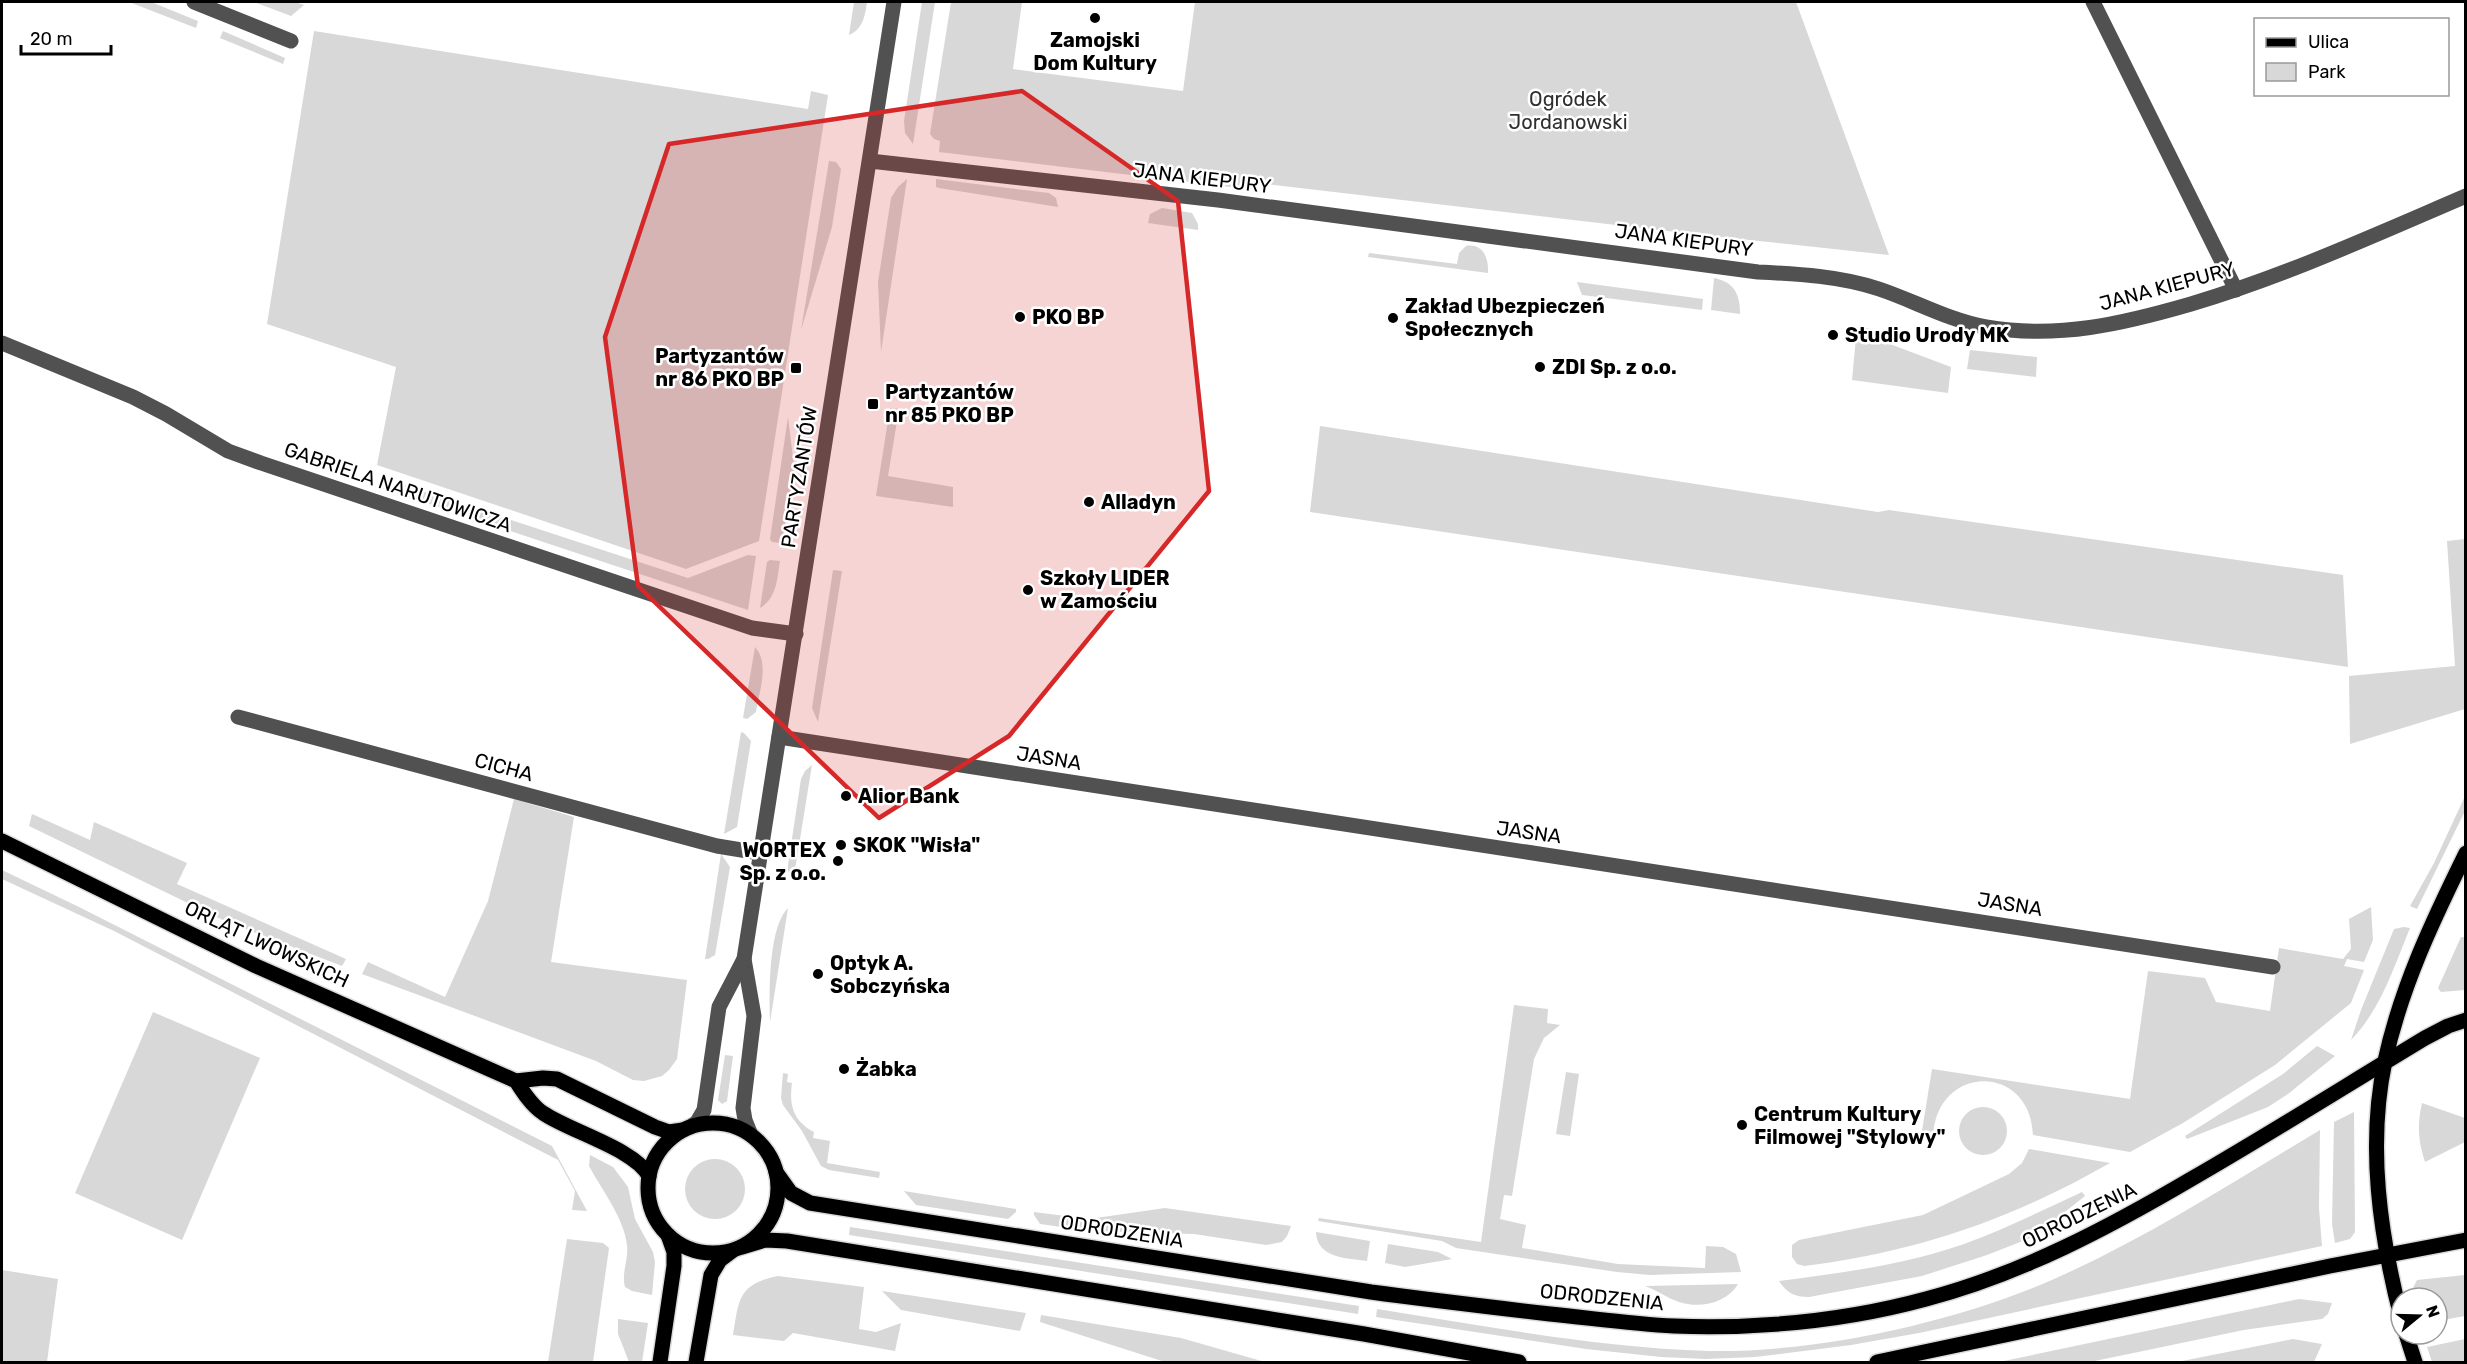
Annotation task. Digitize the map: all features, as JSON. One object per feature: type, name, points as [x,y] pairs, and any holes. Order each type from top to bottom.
[{"type":"main road","name":"ORLĄT LWOWSKICH","points":[[2,841],[256,966],[516,1081],[544,1114],[632,1159],[646,1170],[649,1176]]},
{"type":"main road","points":[[2394,1286],[2379,1208],[2377,1167],[2379,1108],[2385,1062],[2398,1010],[2431,923],[2466,853]]},
{"type":"main road","name":"ODRODZENIA","points":[[776,1172],[791,1193],[810,1203],[1371,1292],[1445,1303],[1627,1322],[1674,1326],[1755,1325],[1854,1314],[1906,1304],[2010,1271],[2067,1246],[2151,1203],[2385,1062],[2448,1026],[2466,1020]]},
{"type":"main road","name":"ORLĄT LWOWSKICH","points":[[516,1081],[543,1078],[557,1080],[655,1127],[669,1132],[688,1128]]},
{"type":"main road","points":[[696,1362],[711,1275],[720,1260],[737,1249],[758,1235],[774,1211],[778,1191],[776,1172],[766,1151],[751,1135],[737,1127],[706,1123],[688,1128],[662,1148],[649,1176],[648,1187],[651,1208],[660,1227],[684,1247],[702,1253],[737,1249],[765,1240],[787,1241],[1341,1330],[1519,1362]]},
{"type":"main road","points":[[660,1362],[674,1266],[674,1252],[668,1235]]},
{"type":"main road","points":[[1877,1362],[2386,1254],[2466,1240]]},
{"type":"main road","points":[[2410,1346],[2415,1362]]},
{"type":"street","points":[[194,2],[291,41]]},
{"type":"street","name":"PARTYZANTÓW","points":[[751,1135],[743,1108],[754,1016],[744,959],[894,2]]},
{"type":"street","points":[[2093,2],[2236,290]]},
{"type":"street","name":"JANA KIEPURY","points":[[870,161],[1218,200],[1758,272],[1823,276],[1878,289],[1930,310],[1974,324],[2020,330],[2073,330],[2107,326],[2236,290],[2466,196]]},
{"type":"street","name":"GABRIELA NARUTOWICZA","points":[[2,343],[150,405],[228,451],[752,628],[796,634]]},
{"type":"street","name":"CICHA","points":[[238,717],[717,846],[760,853]]},
{"type":"street","name":"JASNA","points":[[779,737],[2273,967]]},
{"type":"street","name":"PARTYZANTÓW","points":[[688,1128],[697,1122],[704,1106],[719,1007],[744,959]]},
{"type":"highlighted area","points":[[1022,91],[1178,201],[1209,491],[1009,736],[879,818],[638,586],[605,337],[669,144]]},
{"type":"green space","points":[[129,2],[151,2],[198,21],[196,28]]},
{"type":"green space","points":[[254,2],[295,2],[304,5],[291,16]]},
{"type":"green space","points":[[854,2],[867,2],[860,26],[849,35]]},
{"type":"green space","points":[[922,2],[935,2],[913,144],[905,133],[904,121]]},
{"type":"green space","name":"Ogródek Jordanowski","points":[[951,2],[1022,2],[1013,69],[1183,91],[1195,2],[1796,2],[1889,255],[1248,182],[1247,189],[939,152],[940,141],[934,139],[930,134]]},
{"type":"green space","points":[[223,31],[285,58],[283,64],[220,38]]},
{"type":"green space","points":[[314,31],[808,109],[811,91],[828,95],[759,541],[686,569],[377,465],[396,367],[267,324]]},
{"type":"green space","points":[[829,161],[836,162],[841,169],[832,227],[801,330]]},
{"type":"green space","points":[[907,179],[881,352],[878,282],[891,198]]},
{"type":"green space","points":[[936,179],[1049,193],[1056,198],[1058,207],[939,188],[936,187]]},
{"type":"green space","points":[[1162,208],[1192,213],[1198,224],[1198,230],[1148,223],[1150,214]]},
{"type":"green space","points":[[1466,246],[1481,249],[1486,257],[1488,273],[1368,257],[1369,253],[1457,264],[1459,253]]},
{"type":"green space","points":[[1714,278],[1726,282],[1735,290],[1739,300],[1740,314],[1711,310]]},
{"type":"green space","points":[[1577,282],[1703,299],[1702,310],[1582,295]]},
{"type":"green space","points":[[1857,327],[1874,329],[1882,341],[1951,367],[1948,393],[1852,380]]},
{"type":"green space","points":[[1970,350],[2037,357],[2036,377],[1967,369]]},
{"type":"green space","points":[[890,408],[899,409],[888,476],[953,487],[953,507],[876,496]]},
{"type":"green space","points":[[788,417],[794,466],[782,543],[772,542],[770,539]]},
{"type":"green space","points":[[1320,426],[1878,512],[1889,510],[2343,575],[2348,667],[1310,512]]},
{"type":"green space","points":[[398,483],[688,578],[748,555],[756,556],[748,610],[375,486]]},
{"type":"green space","points":[[2465,539],[2465,709],[2350,744],[2349,676],[2455,666],[2447,541]]},
{"type":"green space","points":[[780,561],[777,581],[770,599],[760,608],[767,562]]},
{"type":"green space","points":[[833,570],[842,571],[818,722],[812,708]]},
{"type":"green space","points":[[755,647],[762,661],[762,678],[756,712],[747,719],[743,718]]},
{"type":"green space","points":[[741,732],[751,741],[737,827],[724,834]]},
{"type":"green space","points":[[812,765],[793,882],[788,865],[801,779]]},
{"type":"green space","points":[[2465,796],[2465,811],[2417,909],[2410,906],[2434,863]]},
{"type":"green space","points":[[514,799],[574,817],[551,962],[687,980],[677,1059],[662,1076],[644,1081],[633,1080],[596,1061],[362,974],[368,962],[445,997],[488,901]]},
{"type":"green space","points":[[32,814],[90,840],[94,822],[187,863],[177,884],[346,959],[342,966],[227,922],[29,826]]},
{"type":"green space","points":[[721,854],[730,867],[715,955],[705,959]]},
{"type":"green space","points":[[2,870],[552,1146],[587,1211],[572,1210],[575,1191],[558,1160],[114,931],[2,879]]},
{"type":"green space","points":[[2371,907],[2373,940],[2364,962],[2347,959],[2344,966],[2364,970],[2351,1003],[2275,1065],[2183,1123],[2130,1152],[2033,1135],[2028,1111],[2016,1094],[2001,1084],[1983,1081],[1965,1085],[1949,1096],[1938,1114],[1933,1138],[1921,1137],[1932,1069],[2130,1099],[2148,971],[2205,978],[2216,1002],[2270,1011],[2279,948],[2343,959],[2351,949],[2349,919]]},
{"type":"green space","points":[[788,908],[770,1022],[773,945],[781,917]]},
{"type":"green space","points":[[2410,928],[2386,987],[2371,1015],[2351,1040],[2394,929]]},
{"type":"green space","points":[[2461,937],[2465,937],[2465,990],[2441,992],[2438,988]]},
{"type":"green space","points":[[1514,1005],[1548,1009],[1547,1023],[1560,1025],[1544,1038],[1534,1059],[1512,1196],[1504,1195],[1500,1219],[1526,1225],[1522,1248],[1618,1264],[1705,1268],[1706,1246],[1723,1247],[1736,1254],[1741,1272],[1650,1275],[1617,1272],[1456,1248],[1442,1241],[1318,1221],[1319,1218],[1481,1242]]},
{"type":"green space","points":[[153,1012],[260,1058],[182,1240],[75,1193]]},
{"type":"green space","points":[[2317,1046],[2335,1056],[2288,1094],[2268,1107],[2187,1139],[2185,1136],[2283,1074]]},
{"type":"green space","points":[[725,1055],[733,1056],[727,1101],[722,1104],[718,1100]]},
{"type":"green space","points":[[1566,1072],[1579,1074],[1570,1136],[1556,1134]]},
{"type":"green space","points":[[783,1073],[788,1074],[787,1082],[792,1083],[792,1105],[801,1123],[814,1132],[813,1138],[830,1141],[827,1163],[880,1172],[879,1178],[829,1170],[821,1166],[802,1131],[783,1105],[781,1098]]},
{"type":"green space","points":[[2422,1103],[2465,1118],[2465,1142],[2425,1162],[2419,1133]]},
{"type":"green space","points":[[1983,1107],[2000,1114],[2007,1131],[2000,1148],[1983,1155],[1966,1148],[1959,1131],[1966,1114]]},
{"type":"green space","points":[[2354,1112],[2355,1232],[2350,1239],[2335,1243],[2332,1224],[2334,1122]]},
{"type":"green space","points":[[2320,1130],[2319,1208],[2322,1246],[1919,1333],[1851,1345],[1755,1357],[1706,1359],[1586,1349],[1376,1317],[1377,1309],[1584,1341],[1709,1351],[1795,1347],[1885,1332],[1974,1309],[2015,1295],[2089,1263],[2189,1209]]},
{"type":"green space","points":[[2029,1149],[2110,1163],[2037,1201],[2000,1217],[1925,1242],[1846,1260],[1804,1266],[1797,1264],[1792,1257],[1792,1245],[1799,1240],[1923,1215],[2009,1174],[2022,1163]]},
{"type":"green space","points":[[590,1155],[613,1167],[628,1187],[635,1219],[653,1252],[655,1262],[652,1295],[632,1291],[625,1287],[627,1250],[625,1235],[617,1214],[589,1166]]},
{"type":"green space","points":[[715,1159],[732,1164],[740,1172],[745,1189],[740,1206],[732,1214],[715,1219],[698,1214],[690,1206],[685,1189],[690,1172],[698,1164]]},
{"type":"green space","points":[[904,1191],[1016,1209],[1016,1212],[1008,1219],[916,1205]]},
{"type":"green space","points":[[2082,1192],[2085,1196],[2033,1237],[1922,1276],[1809,1297],[1791,1294],[1779,1281],[1918,1258],[1994,1232]]},
{"type":"green space","points":[[1165,1208],[1291,1226],[1282,1242],[1266,1245],[1194,1234],[1090,1231],[1040,1224],[1034,1215],[1034,1212],[1089,1219]]},
{"type":"green space","points":[[850,1227],[1359,1306],[1358,1314],[849,1235]]},
{"type":"green space","points":[[1316,1232],[1370,1241],[1367,1261],[1343,1258],[1328,1252],[1322,1248]]},
{"type":"green space","points":[[567,1239],[603,1243],[609,1248],[593,1362],[548,1362]]},
{"type":"green space","points":[[1388,1244],[1438,1252],[1452,1259],[1405,1267],[1385,1263]]},
{"type":"green space","points":[[2,1270],[58,1279],[47,1362],[2,1362]]},
{"type":"green space","points":[[2465,1275],[2465,1316],[2449,1319],[2449,1286],[2414,1286],[2417,1280]]},
{"type":"green space","points":[[778,1276],[864,1287],[859,1329],[876,1332],[901,1323],[895,1351],[793,1333],[784,1341],[733,1335],[739,1303],[743,1295],[755,1284]]},
{"type":"green space","points":[[1738,1284],[1733,1291],[1720,1300],[1696,1305],[1679,1302],[1645,1286]]},
{"type":"green space","points":[[882,1291],[1026,1313],[1020,1331],[901,1310]]},
{"type":"green space","points":[[2299,1299],[2332,1303],[2328,1314],[2322,1319],[2244,1330],[2090,1362],[1999,1362]]},
{"type":"green space","points":[[1041,1315],[1181,1338],[1265,1362],[1165,1362],[1040,1322]]},
{"type":"green space","points":[[618,1319],[648,1323],[642,1362],[629,1362],[618,1334]]},
{"type":"green space","points":[[2293,1339],[2322,1344],[2314,1362],[2177,1362]]},
{"type":"green space","points":[[2465,1339],[2465,1362],[2432,1362],[2427,1347],[2449,1346],[2449,1342]]},
{"type":"place","name":"Zamojski Dom Kultury","points":[[1095,18]]},
{"type":"place","name":"PKO BP","points":[[1020,317]]},
{"type":"place","name":"Zakład Ubezpieczeń Społecznych","points":[[1393,318]]},
{"type":"place","name":"Studio Urody MK","points":[[1833,335]]},
{"type":"place","name":"ZDI Sp. z o.o.","points":[[1540,367]]},
{"type":"place","name":"Partyzantów nr 86 PKO BP","points":[[796,368]]},
{"type":"place","name":"Partyzantów nr 85 PKO BP","points":[[873,404]]},
{"type":"place","name":"Alladyn","points":[[1089,502]]},
{"type":"place","name":"Szkoły LIDER w Zamościu","points":[[1028,590]]},
{"type":"place","name":"Alior Bank","points":[[846,796]]},
{"type":"place","name":"SKOK \"Wisła\"","points":[[841,845]]},
{"type":"place","name":"WORTEX Sp. z o.o.","points":[[838,861]]},
{"type":"place","name":"Optyk A. Sobczyńska","points":[[818,974]]},
{"type":"place","name":"Żabka","points":[[844,1069]]},
{"type":"place","name":"Centrum Kultury Filmowej \"Stylowy\"","points":[[1742,1125]]}]
